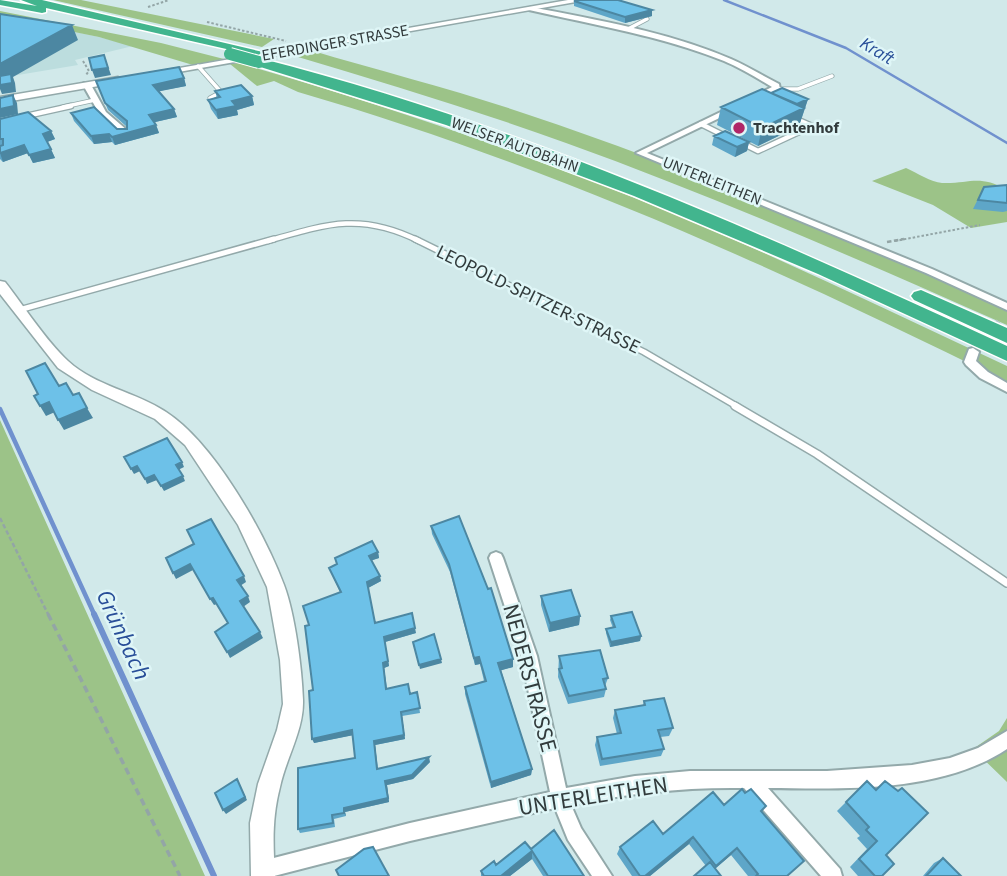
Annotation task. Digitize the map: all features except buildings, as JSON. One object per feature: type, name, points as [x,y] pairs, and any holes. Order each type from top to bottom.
[{"type":"highway","name":"WELSER AUTOBAHN","points":[[27,0],[249,50],[434,104],[670,190],[854,266],[1006,324]]},
{"type":"highway","name":"WELSER AUTOBAHN","points":[[0,2],[98,22],[230,54],[441,118],[644,193],[845,278],[1007,354]]},
{"type":"highway","points":[[0,8],[98,22]]},
{"type":"main road","name":"EFERDINGER STRASSE","points":[[149,75],[583,0]]},
{"type":"main road","points":[[0,100],[124,79]]},
{"type":"street","points":[[531,9],[628,29],[730,61],[757,74],[776,86],[776,89]]},
{"type":"street","points":[[87,85],[103,113],[125,133]]},
{"type":"street","name":"UNTERLEITHEN","points":[[776,89],[640,153],[873,247],[1007,307]]},
{"type":"street","points":[[0,285],[63,365],[97,386],[160,415],[191,441],[245,521],[276,587],[290,660],[293,704],[288,730],[269,784],[261,823],[263,873]]},
{"type":"street","points":[[973,352],[970,362],[984,375],[1007,388]]},
{"type":"street","name":"NEDERSTRASSE","points":[[496,558],[529,656],[560,798],[574,834],[603,876]]},
{"type":"street","name":"UNTERLEITHEN","points":[[263,873],[397,834],[628,785],[749,780],[821,781],[907,775],[977,758],[1007,739]]},
{"type":"street","points":[[749,780],[833,876]]},
{"type":"lane","points":[[628,29],[647,19]]},
{"type":"lane","points":[[198,66],[221,92],[210,98]]},
{"type":"lane","points":[[776,89],[798,89],[832,76]]},
{"type":"lane","points":[[13,119],[95,100]]},
{"type":"lane","points":[[754,100],[766,105]]},
{"type":"lane","points":[[701,124],[758,151],[812,127],[789,116]]},
{"type":"lane","name":"LEOPOLD-SPITZER-STRASSE","points":[[19,310],[331,223],[360,222],[393,228],[644,352],[817,454],[1007,583]]},
{"type":"path","points":[[148,7],[169,0]]},
{"type":"path","points":[[207,22],[306,48]]},
{"type":"path","points":[[83,61],[89,71],[85,75],[87,85]]},
{"type":"path","points":[[873,247],[931,232],[980,225]]},
{"type":"path","points":[[0,518],[180,876]]},
{"type":"shaded area","points":[[52,27],[133,46],[75,60],[78,65],[0,78]]},
{"type":"green space","points":[[53,0],[81,0],[274,39],[262,47]]},
{"type":"green space","points":[[0,11],[161,43],[224,59],[193,65],[99,37],[0,17]]},
{"type":"green space","points":[[310,50],[502,106],[650,158],[830,231],[1007,308],[1007,325],[678,185],[532,131],[288,54]]},
{"type":"green space","points":[[238,63],[340,93],[491,144],[686,219],[1007,366],[1007,382],[834,299],[659,221],[480,151],[298,92],[274,81],[257,86],[230,64]]},
{"type":"green space","points":[[906,168],[942,183],[982,181],[1007,190],[1007,222],[971,228],[933,205],[872,181]]},
{"type":"green space","points":[[0,420],[205,876],[0,876]]},
{"type":"green space","points":[[1007,718],[1007,782],[973,749],[999,731]]},
{"type":"waterway","name":"Kraft","points":[[724,0],[846,48],[1007,143]]},
{"type":"waterway","name":"Grünbach","points":[[0,409],[95,616]]},
{"type":"waterway","name":"Grünbach","points":[[94,614],[214,876]]},
{"type":"tunnel","points":[[973,352],[1003,320]]},
{"type":"place","name":"Trachtenhof","points":[[739,128]]}]
